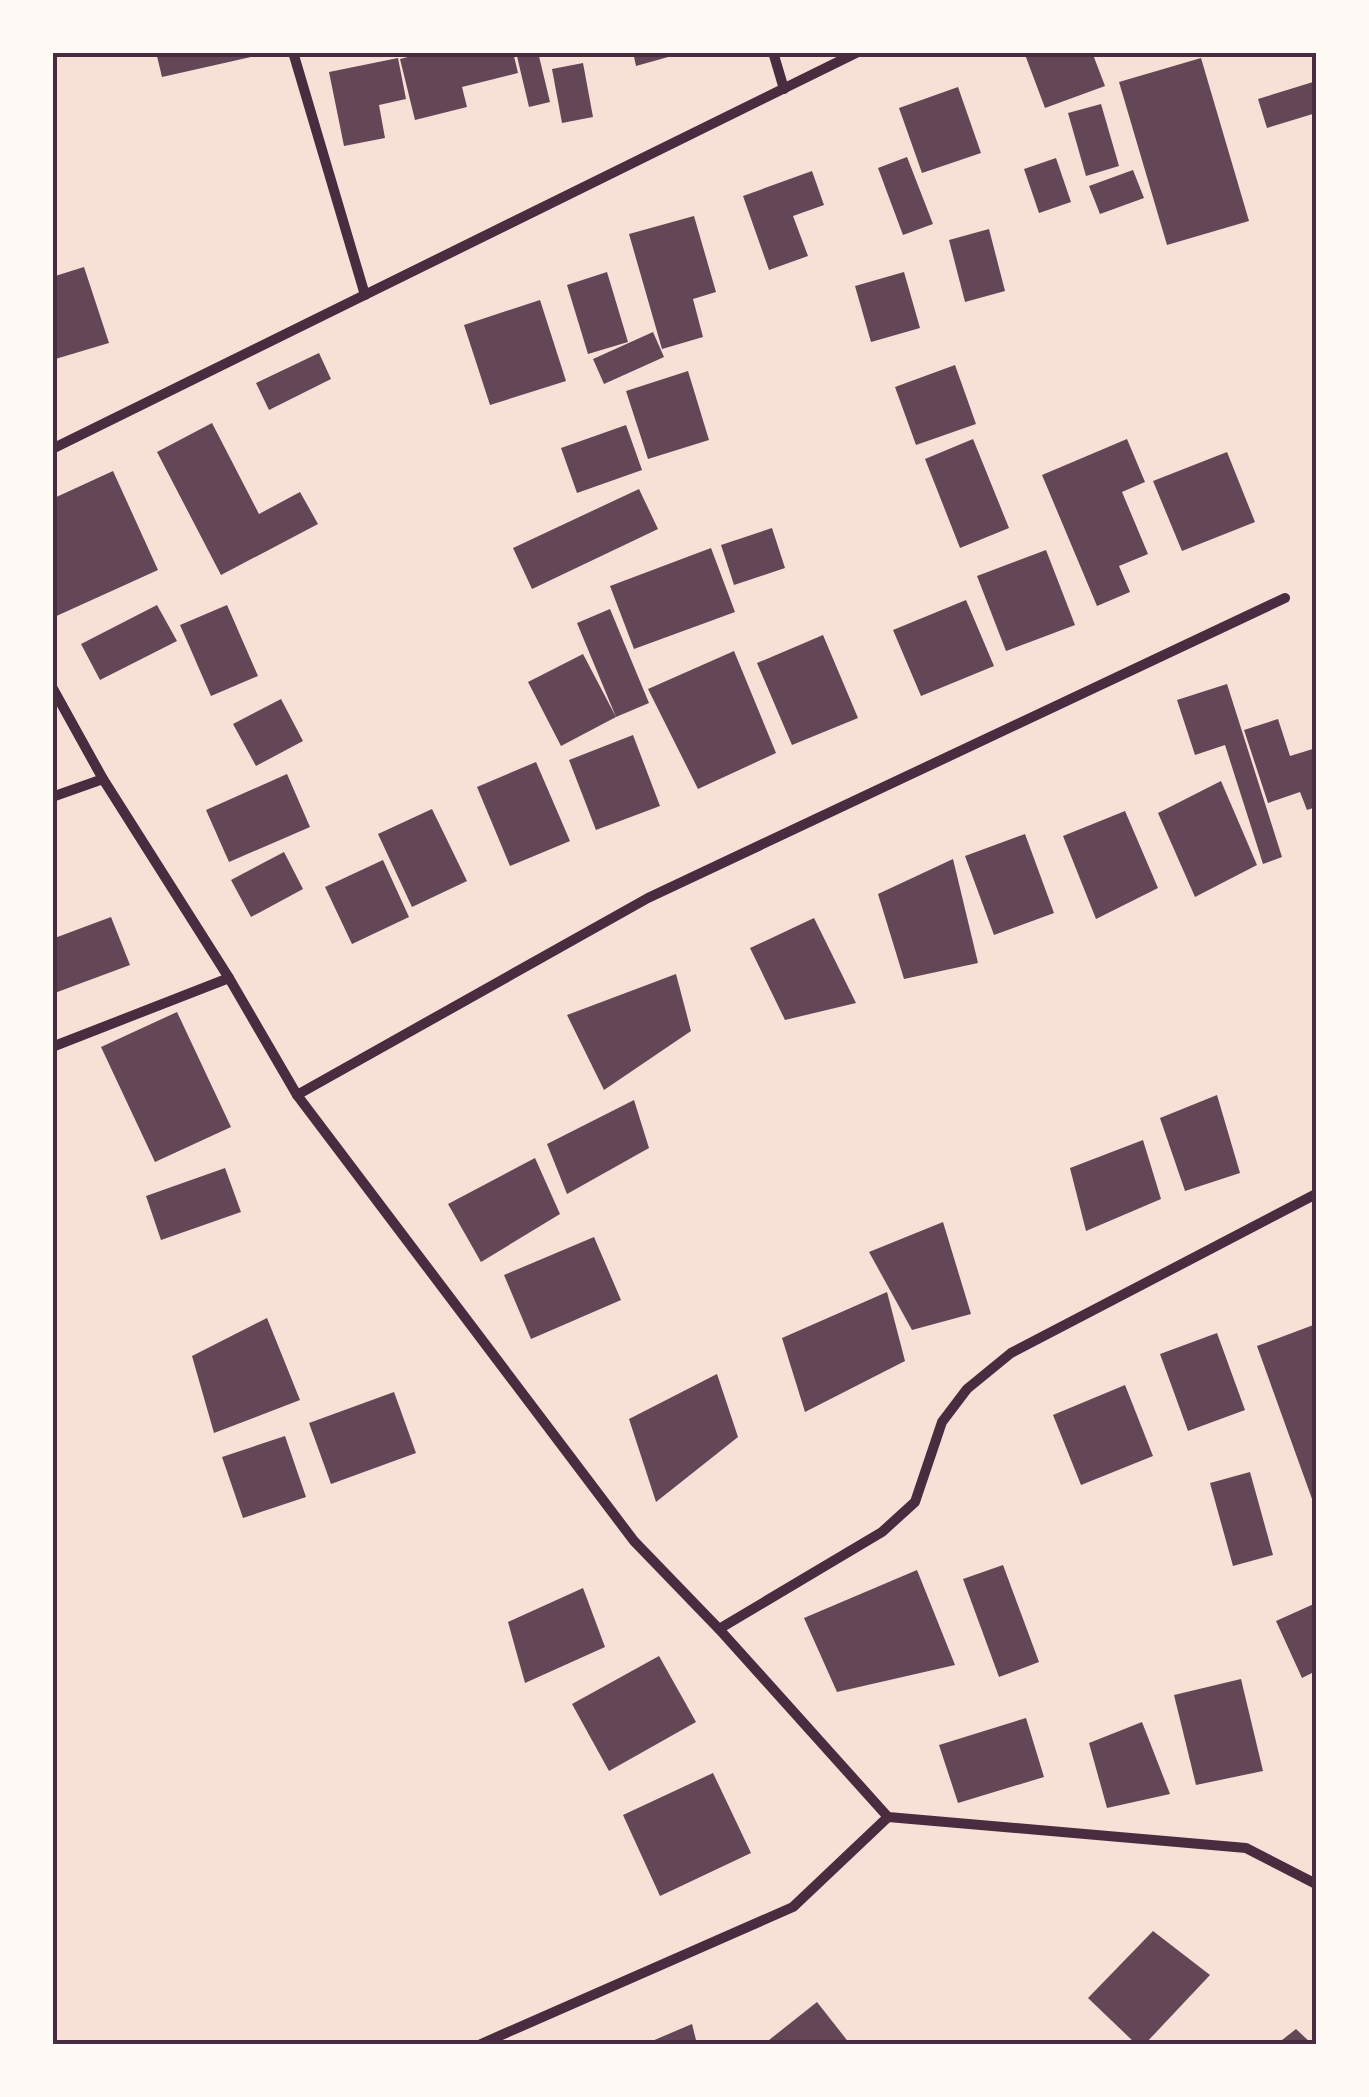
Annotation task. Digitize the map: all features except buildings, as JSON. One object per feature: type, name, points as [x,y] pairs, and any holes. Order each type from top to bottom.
[{"type":"street","points":[[294,52],[366,294]]},
{"type":"street","points":[[774,52],[784,89]]},
{"type":"street","points":[[52,449],[858,52]]},
{"type":"street","points":[[297,1095],[648,898],[1285,598]]},
{"type":"street","points":[[52,688],[103,779],[297,1095],[634,1541],[888,1816],[1246,1848],[1316,1884]]},
{"type":"street","points":[[52,797],[103,779]]},
{"type":"street","points":[[52,1047],[228,978]]},
{"type":"street","points":[[719,1629],[882,1532],[915,1502],[942,1422],[967,1389],[1011,1353],[1316,1194]]},
{"type":"street","points":[[481,2044],[793,1907],[888,1816]]}]
